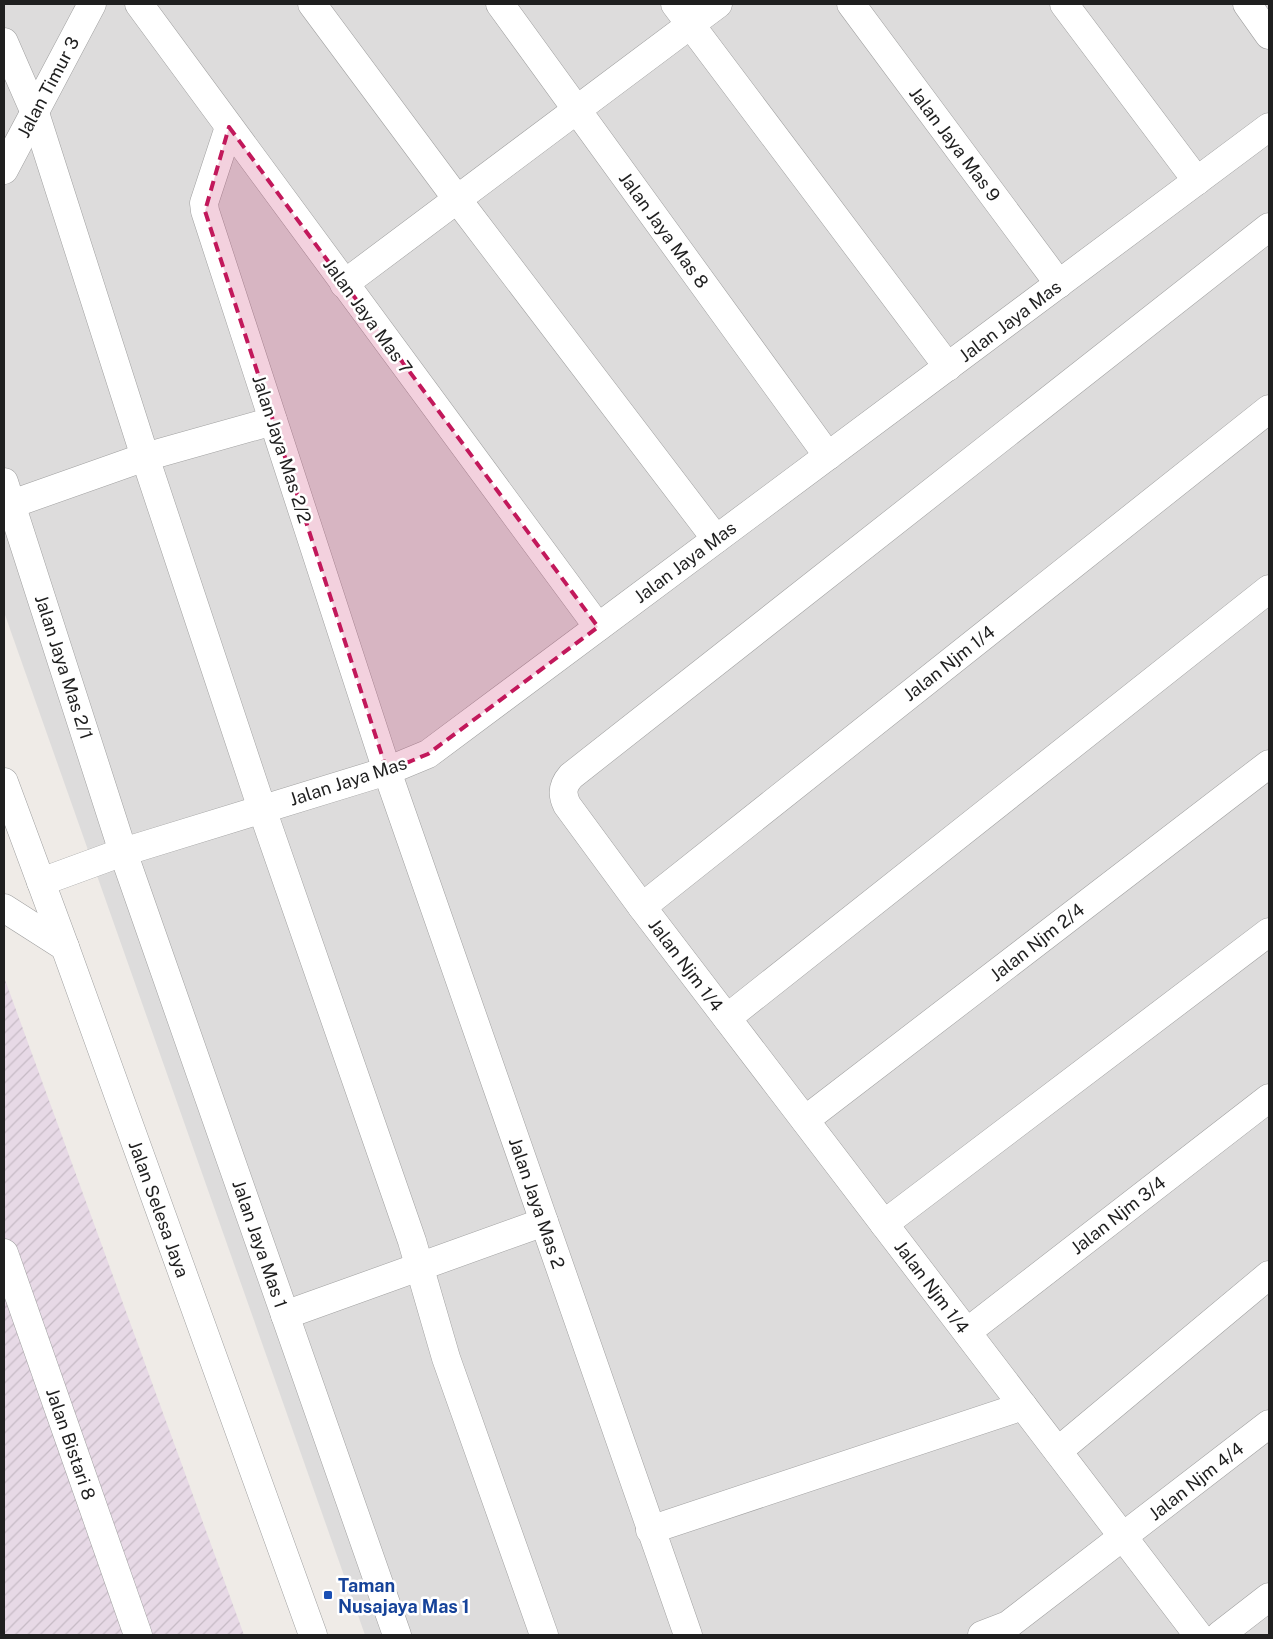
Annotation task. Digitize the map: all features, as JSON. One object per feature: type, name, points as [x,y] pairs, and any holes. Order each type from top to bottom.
[{"type":"street","name":"Jalan Timur 3","points":[[4,170],[92,4]]},
{"type":"street","name":"Jalan Jaya Mas 7","points":[[139,4],[598,627]]},
{"type":"street","points":[[312,4],[457,199],[716,540]]},
{"type":"street","name":"Jalan Jaya Mas 8","points":[[500,4],[828,456]]},
{"type":"street","points":[[344,284],[577,110],[683,14],[718,4]]},
{"type":"street","name":"Jalan Jaya Mas 9","points":[[851,4],[1059,284]]},
{"type":"street","points":[[1064,4],[1197,181]]},
{"type":"street","points":[[1247,4],[1269,35]]},
{"type":"street","points":[[683,14],[948,367]]},
{"type":"street","points":[[4,42],[35,113],[145,457],[262,810],[412,1241],[446,1358],[544,1635]]},
{"type":"street","name":"Jalan Jaya Mas 2/2","points":[[229,127],[204,203],[205,211],[387,771]]},
{"type":"street","name":"Jalan Jaya Mas","points":[[41,882],[123,852],[387,771],[428,754],[1269,127]]},
{"type":"street","points":[[642,907],[567,805],[563,790],[571,776],[1269,227]]},
{"type":"street","name":"Jalan Njm 1/4","points":[[1198,1635],[642,907],[1269,408]]},
{"type":"street","points":[[8,493],[273,421]]},
{"type":"street","name":"Jalan Jaya Mas 2/1","points":[[8,493],[123,852]]},
{"type":"street","points":[[727,1018],[1269,590]]},
{"type":"street","name":"Jalan Njm 2/4","points":[[805,1120],[1269,764]]},
{"type":"street","name":"Jalan Jaya Mas 2","points":[[387,771],[685,1634]]},
{"type":"street","name":"Jalan Selesa Jaya","points":[[6,793],[65,947],[313,1635]]},
{"type":"street","name":"Jalan Jaya Mas 1","points":[[123,852],[397,1635]]},
{"type":"street","points":[[4,908],[65,947]]},
{"type":"street","points":[[884,1224],[1269,932]]},
{"type":"street","name":"Jalan Njm 3/4","points":[[967,1332],[1269,1098]]},
{"type":"street","points":[[285,1315],[544,1222]]},
{"type":"street","name":"Jalan Bistari 8","points":[[4,1253],[138,1635]]},
{"type":"street","points":[[1058,1451],[1269,1275]]},
{"type":"street","points":[[650,1530],[1023,1406]]},
{"type":"street","name":"Jalan Njm 4/4","points":[[982,1635],[1008,1625],[1269,1424]]},
{"type":"street","points":[[1220,1635],[1269,1597]]},
{"type":"highlighted area","points":[[229,127],[344,284],[598,627],[428,754],[387,771],[205,211]]},
{"type":"shaded area","points":[[4,4],[1269,4],[1269,1635],[365,1635],[4,612]]},
{"type":"shaded area","points":[[4,977],[244,1635],[4,1635]]},
{"type":"place","name":"Taman Nusajaya Mas 1","points":[[328,1595]]}]
